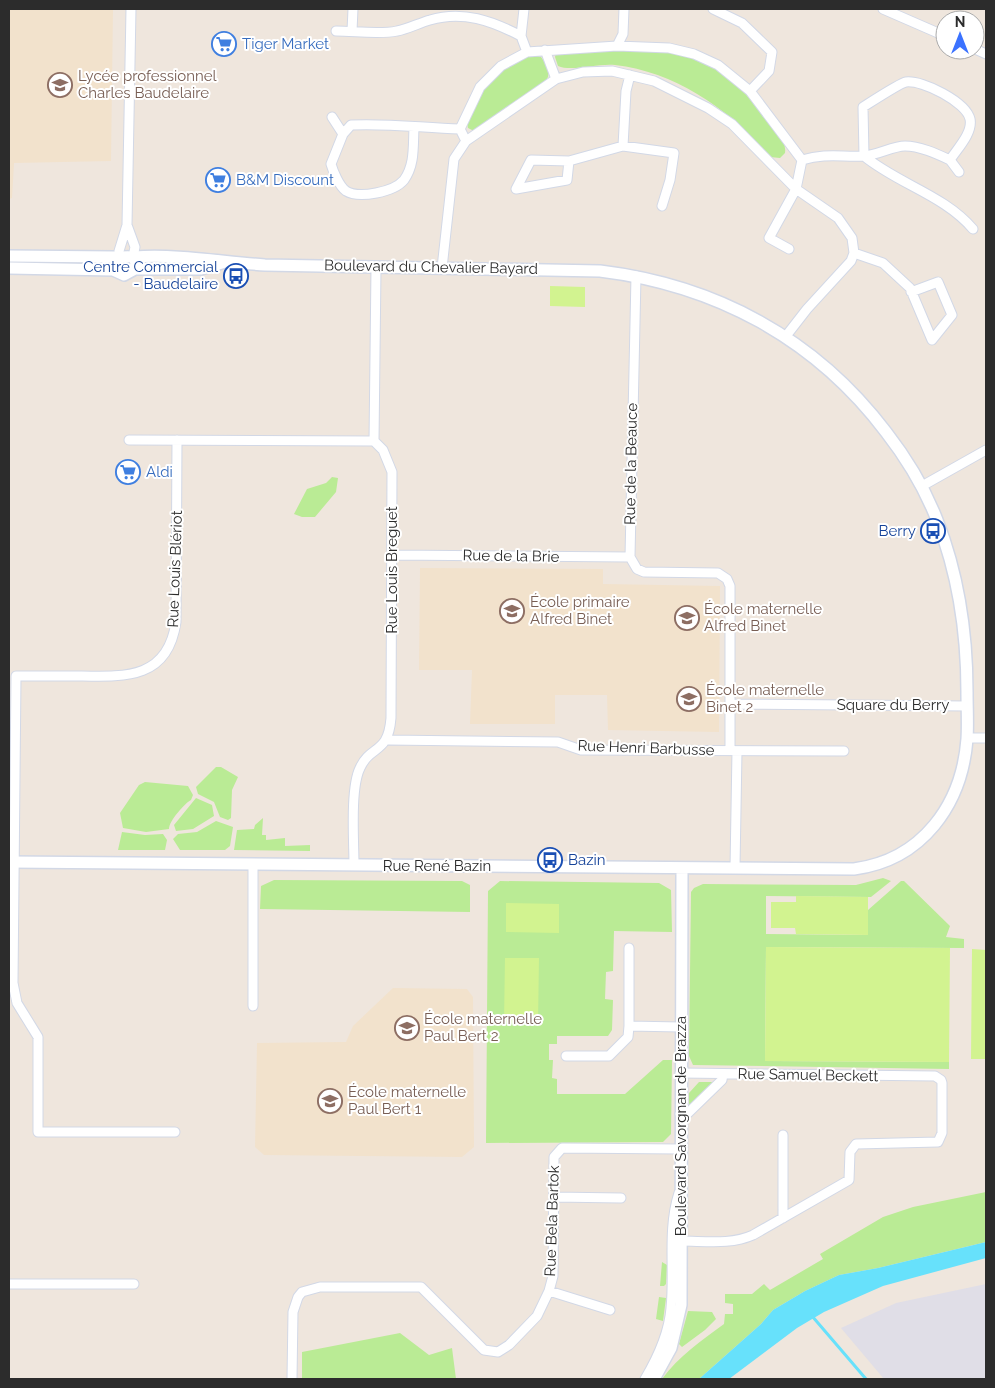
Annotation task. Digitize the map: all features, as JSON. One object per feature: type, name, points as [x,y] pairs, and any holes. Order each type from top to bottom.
[{"type":"street","points":[[118,263],[119,251],[127,225],[131,9]]},
{"type":"street","points":[[352,9],[352,31]]},
{"type":"street","points":[[524,9],[522,36],[528,52]]},
{"type":"street","points":[[617,46],[623,34],[624,9]]},
{"type":"street","points":[[714,9],[742,23],[772,52],[768,71],[750,91]]},
{"type":"street","points":[[883,9],[935,32]]},
{"type":"street","points":[[336,31],[397,31],[431,19],[452,16],[474,17],[493,22],[522,36]]},
{"type":"street","points":[[460,129],[476,93],[491,74],[528,52],[617,46],[669,48],[694,54],[718,64],[750,91],[802,160],[796,189],[769,238],[789,249]]},
{"type":"street","points":[[545,50],[556,79]]},
{"type":"street","points":[[442,268],[454,159],[466,141],[556,79],[598,70],[630,76],[654,81],[708,108],[732,124],[796,189],[844,225],[852,238],[854,253],[845,269],[822,292],[786,336]]},
{"type":"street","points":[[623,146],[626,91],[630,76]]},
{"type":"street","points":[[864,156],[863,107],[904,82],[921,82],[964,107],[970,120],[969,131],[950,160]]},
{"type":"street","points":[[332,117],[343,134]]},
{"type":"street","points":[[414,128],[412,165],[403,182],[377,193],[352,192],[342,187],[331,164],[343,134],[351,125],[404,125],[414,128],[460,129]]},
{"type":"street","points":[[460,129],[466,141]]},
{"type":"street","points":[[570,161],[567,180],[516,189],[531,160],[570,161],[623,146],[674,154],[670,180],[662,206]]},
{"type":"street","points":[[802,160],[833,154],[864,156],[904,146],[937,154],[950,160],[959,172]]},
{"type":"street","points":[[864,156],[877,166],[952,208],[973,229]]},
{"type":"street","points":[[127,225],[135,248],[133,257],[136,262],[135,270]]},
{"type":"street","points":[[854,253],[884,263],[912,292],[932,340],[952,315],[938,282],[912,292]]},
{"type":"street","points":[[9,256],[114,257],[118,263]]},
{"type":"street","name":"Boulevard du Chevalier Bayard","points":[[226,262],[201,269],[135,270],[124,275],[118,263],[133,257],[201,257],[226,262],[376,268],[578,270],[636,276],[672,284],[710,297],[786,336],[825,367],[867,408],[886,432],[922,486],[944,539],[960,599],[966,649],[967,738],[960,780],[949,805],[935,827],[925,838],[902,854],[865,868]]},
{"type":"street","points":[[9,268],[118,263]]},
{"type":"street","points":[[129,440],[374,442],[376,268]]},
{"type":"street","name":"Rue de la Beauce","points":[[630,558],[636,276]]},
{"type":"street","name":"Rue Louis Blériot","points":[[11,862],[16,676],[120,676],[137,674],[156,663],[165,652],[172,638],[176,622],[178,440]]},
{"type":"street","name":"Rue Louis Breguet","points":[[374,442],[382,450],[392,472],[391,718],[388,740]]},
{"type":"street","points":[[922,486],[986,450]]},
{"type":"street","name":"Rue de la Brie","points":[[393,555],[630,558]]},
{"type":"street","points":[[630,558],[637,569],[644,572],[718,573],[723,575],[730,586],[730,704],[734,750],[735,868]]},
{"type":"street","name":"Square du Berry","points":[[730,704],[967,706]]},
{"type":"street","points":[[967,738],[986,738]]},
{"type":"street","points":[[354,865],[356,779],[363,762],[388,740]]},
{"type":"street","name":"Rue Henri Barbusse","points":[[388,740],[558,742],[581,750],[844,751]]},
{"type":"street","points":[[11,862],[13,983],[17,1003],[38,1037],[38,1132],[175,1132]]},
{"type":"street","name":"Rue René Bazin","points":[[11,862],[865,868]]},
{"type":"street","points":[[252,1006],[253,864]]},
{"type":"street","name":"Boulevard Savorgnan de Brazza","points":[[654,1379],[671,1348],[679,1321],[681,1306],[680,1027],[682,868]]},
{"type":"street","points":[[566,1056],[609,1056],[628,1037],[629,948]]},
{"type":"street","points":[[629,1026],[680,1027]]},
{"type":"street","name":"Rue Samuel Beckett","points":[[680,1073],[935,1076],[942,1083],[942,1133],[938,1142],[856,1144],[850,1152],[849,1180],[783,1218]]},
{"type":"street","points":[[680,1114],[688,1114],[722,1080],[722,1074]]},
{"type":"street","points":[[682,1241],[742,1240],[783,1218],[784,1135]]},
{"type":"street","name":"Rue Bela Bartok","points":[[292,1379],[293,1312],[298,1297],[302,1292],[320,1287],[420,1287],[477,1346],[492,1352],[498,1352],[509,1346],[537,1316],[549,1291],[554,1267],[554,1157],[562,1148],[680,1149]]},
{"type":"street","points":[[645,1379],[662,1347],[669,1321],[672,1293],[672,1214],[680,1188]]},
{"type":"street","points":[[554,1197],[621,1198]]},
{"type":"street","points":[[9,1284],[134,1284]]},
{"type":"street","points":[[549,1291],[610,1310]]},
{"type":"shaded area","name":"Lycée professionnel Charles Baudelaire","points":[[9,9],[113,9],[111,161],[14,163],[12,198],[9,199]]},
{"type":"shaded area","points":[[420,568],[603,569],[603,584],[720,586],[719,732],[608,730],[607,695],[555,695],[555,724],[470,724],[472,670],[419,670]]},
{"type":"shaded area","points":[[393,988],[467,989],[473,997],[474,1147],[462,1157],[264,1155],[255,1147],[257,1043],[346,1042],[353,1026]]},
{"type":"shaded area","points":[[986,1284],[986,1379],[884,1379],[841,1328],[896,1303]]},
{"type":"green space","points":[[618,48],[673,51],[694,57],[719,70],[740,88],[776,131],[782,139],[785,153],[780,158],[770,157],[738,124],[701,96],[660,76],[638,69],[615,65],[564,68],[558,66],[555,57],[556,53]]},
{"type":"green space","points":[[533,55],[541,57],[549,68],[548,77],[544,83],[474,131],[468,128],[469,115],[472,108],[491,78],[508,65]]},
{"type":"green space","points":[[550,286],[585,287],[585,307],[550,306]]},
{"type":"green space","points":[[332,477],[338,478],[336,492],[315,517],[302,517],[294,514],[307,489],[326,483]]},
{"type":"green space","points":[[216,767],[221,767],[238,777],[232,790],[231,818],[228,820],[220,817],[214,802],[198,794],[196,787]]},
{"type":"green space","points":[[145,782],[188,786],[193,795],[191,800],[174,817],[169,829],[146,832],[123,828],[120,813],[139,785]]},
{"type":"green space","points":[[196,798],[212,805],[214,816],[193,829],[176,831],[174,825]]},
{"type":"green space","points":[[263,818],[262,835],[266,835],[266,840],[285,838],[285,846],[310,845],[310,851],[234,850],[237,830],[254,829],[255,825]]},
{"type":"green space","points":[[216,821],[233,827],[230,846],[225,850],[180,850],[173,839],[178,834],[197,832]]},
{"type":"green space","points":[[122,832],[145,835],[163,834],[167,840],[165,850],[118,850]]},
{"type":"green space","points":[[883,878],[891,881],[871,897],[766,896],[766,934],[868,935],[868,910],[901,881],[904,881],[950,926],[946,937],[964,939],[964,948],[766,947],[765,1061],[949,1062],[949,1069],[693,1065],[689,1056],[691,892],[694,888],[703,884],[856,885]]},
{"type":"green space","points":[[274,880],[462,881],[470,885],[470,912],[260,909],[261,886]]},
{"type":"green space","points":[[500,881],[659,883],[671,890],[672,932],[614,931],[613,971],[606,972],[605,999],[613,1000],[612,1030],[608,1036],[557,1036],[557,1044],[549,1044],[549,1060],[553,1060],[552,1078],[557,1079],[557,1094],[625,1094],[663,1060],[672,1060],[671,1134],[663,1142],[486,1143],[488,891]]},
{"type":"green space","points":[[796,896],[868,897],[868,935],[796,934],[795,928],[771,928],[771,902],[796,902]]},
{"type":"green space","points":[[506,903],[559,904],[559,933],[506,932]]},
{"type":"green space","points":[[766,947],[950,948],[949,1062],[765,1061]]},
{"type":"green space","points":[[972,949],[986,950],[986,1059],[971,1059]]},
{"type":"green space","points":[[505,958],[539,958],[538,1023],[504,1023]]},
{"type":"green space","points":[[699,1082],[715,1082],[689,1108],[689,1093]]},
{"type":"green space","points":[[986,1192],[986,1242],[878,1268],[839,1275],[805,1291],[773,1310],[761,1324],[699,1379],[662,1379],[683,1356],[724,1324],[725,1314],[733,1314],[733,1304],[725,1303],[725,1294],[752,1294],[764,1284],[770,1290],[823,1259],[820,1254],[883,1217],[913,1207]]},
{"type":"green space","points":[[662,1262],[667,1265],[666,1284],[660,1286]]},
{"type":"green space","points":[[659,1297],[666,1298],[663,1321],[656,1319]]},
{"type":"green space","points":[[688,1311],[712,1312],[716,1319],[682,1347],[679,1344]]},
{"type":"green space","points":[[400,1333],[429,1355],[452,1348],[456,1379],[302,1379],[302,1352]]},
{"type":"water","points":[[986,1242],[986,1258],[883,1286],[824,1312],[797,1328],[729,1379],[699,1379],[761,1324],[773,1310],[805,1291],[839,1275],[878,1268]]},
{"type":"waterway","points":[[812,1316],[866,1379]]},
{"type":"place","name":"Tiger Market","points":[[224,44]]},
{"type":"place","name":"Lycée professionnel Charles Baudelaire","points":[[60,85]]},
{"type":"place","name":"B&M Discount","points":[[218,180]]},
{"type":"place","name":"Centre Commercial - Baudelaire","points":[[236,276]]},
{"type":"place","name":"Aldi","points":[[128,472]]},
{"type":"place","name":"Berry","points":[[933,531]]},
{"type":"place","name":"École primaire Alfred Binet","points":[[512,611]]},
{"type":"place","name":"École maternelle Alfred Binet","points":[[687,618]]},
{"type":"place","name":"École maternelle Binet 2","points":[[689,699]]},
{"type":"place","name":"Bazin","points":[[550,860]]},
{"type":"place","name":"École maternelle Paul Bert 2","points":[[407,1028]]},
{"type":"place","name":"École maternelle Paul Bert 1","points":[[330,1101]]}]
